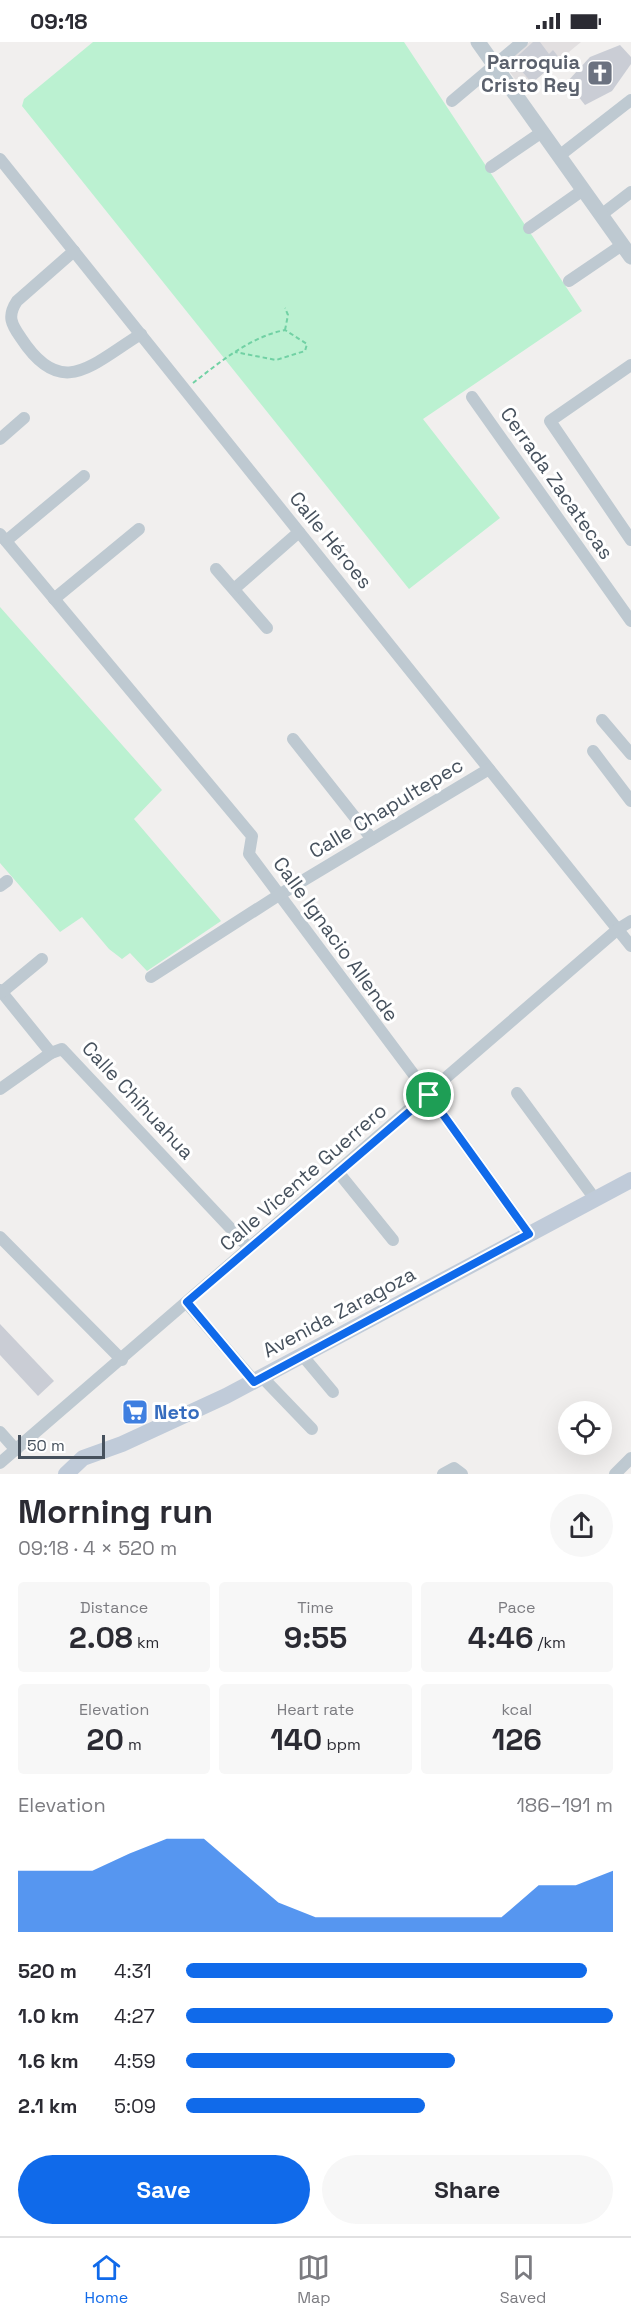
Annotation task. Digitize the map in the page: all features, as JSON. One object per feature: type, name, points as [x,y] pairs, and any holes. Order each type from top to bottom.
[{"type":"main road","name":"Avenida Zaragoza","points":[[76,1471],[83,1458],[122,1444],[258,1379],[631,1180]]},
{"type":"street","points":[[478,42],[627,251],[569,281]]},
{"type":"street","points":[[452,100],[522,42]]},
{"type":"street","points":[[559,156],[631,100]]},
{"type":"street","points":[[491,167],[542,132]]},
{"type":"street","name":"Calle Héroes","points":[[0,159],[631,946]]},
{"type":"street","points":[[529,228],[583,190]]},
{"type":"street","points":[[601,215],[631,192]]},
{"type":"street","points":[[74,251],[16,301],[10,311],[11,324],[33,356],[47,369],[61,374],[77,373],[141,334]]},
{"type":"street","points":[[631,365],[550,421],[631,540]]},
{"type":"street","name":"Cerrada Zacatecas","points":[[472,397],[631,621]]},
{"type":"street","points":[[0,439],[24,418]]},
{"type":"street","points":[[3,538],[84,476]]},
{"type":"street","points":[[54,599],[139,529]]},
{"type":"street","points":[[234,589],[299,532]]},
{"type":"street","name":"Calle Ignacio Allende","points":[[3,538],[252,836],[249,854],[429,1095],[529,1234]]},
{"type":"street","points":[[216,569],[267,628]]},
{"type":"street","points":[[602,720],[631,754]]},
{"type":"street","points":[[293,739],[372,839]]},
{"type":"street","points":[[593,751],[631,801]]},
{"type":"street","name":"Calle Chapultepec","points":[[151,977],[279,895],[489,769]]},
{"type":"street","name":"Calle Vicente Guerrero","points":[[0,1463],[429,1095],[618,929],[631,921]]},
{"type":"street","points":[[1,991],[42,959]]},
{"type":"street","name":"Calle Chihuahua","points":[[1,991],[51,1053],[63,1049],[67,1052],[249,1248]]},
{"type":"street","points":[[0,1089],[51,1053]]},
{"type":"street","points":[[517,1093],[595,1199]]},
{"type":"street","points":[[338,1172],[393,1240]]},
{"type":"street","points":[[0,1237],[122,1360]]},
{"type":"street","points":[[187,1302],[258,1379],[312,1429]]},
{"type":"street","points":[[302,1355],[333,1392]]},
{"type":"street","points":[[0,1432],[15,1450]]},
{"type":"street","points":[[615,1474],[631,1458]]},
{"type":"street","points":[[443,1474],[454,1468],[461,1473]]},
{"type":"path","points":[[285,308],[288,315],[285,330]]},
{"type":"path","points":[[185,389],[235,352],[269,333],[285,330],[307,344],[305,351],[276,360],[235,352]]},
{"type":"shaded area","points":[[529,42],[581,42],[523,90],[504,64]]},
{"type":"green space","points":[[93,42],[404,42],[582,311],[423,419],[500,518],[409,589],[22,106],[24,99]]},
{"type":"green space","points":[[0,607],[162,790],[134,819],[221,921],[147,971],[130,953],[122,959],[109,949],[82,917],[60,932],[0,863]]},
{"type":"building","points":[[533,42],[540,42],[549,54],[553,50],[560,59],[532,83],[520,69],[516,72],[509,64]]},
{"type":"building","name":"Parroquia Cristo Rey","points":[[620,45],[631,57],[631,64],[612,91],[585,105],[567,82],[590,57]]},
{"type":"building","points":[[0,1324],[54,1381],[38,1396],[0,1355]]},
{"type":"place","name":"Parroquia Cristo Rey","points":[[600,73]]},
{"type":"place","name":"Neto","points":[[135,1412]]},
{"type":"route","points":[[429,1095],[529,1234],[254,1382],[187,1302],[429,1095]]}]
